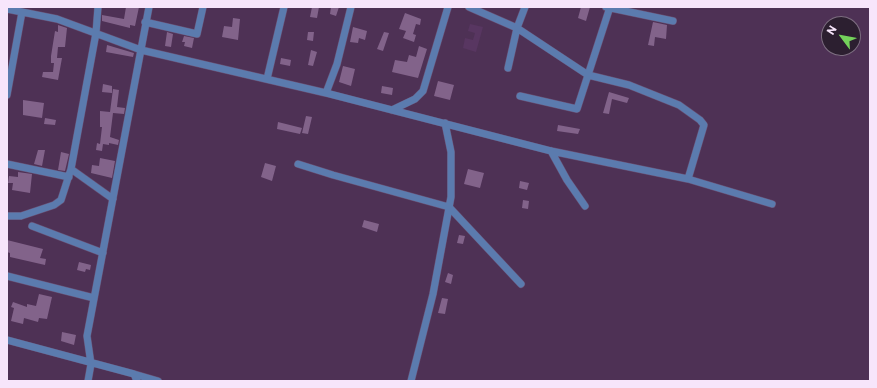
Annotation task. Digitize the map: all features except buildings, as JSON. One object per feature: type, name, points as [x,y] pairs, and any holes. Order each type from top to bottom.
[{"type":"street","points":[[7,216],[21,216],[54,205],[61,200],[71,169],[96,33],[98,7]]},
{"type":"street","points":[[88,381],[90,364],[87,336],[149,7]]},
{"type":"street","points":[[145,22],[197,34],[203,7]]},
{"type":"street","points":[[267,79],[284,7]]},
{"type":"street","points":[[326,94],[337,64],[351,7]]},
{"type":"street","points":[[392,110],[415,99],[423,91],[448,7]]},
{"type":"street","points":[[469,7],[517,28],[588,75],[629,85],[672,102],[679,105],[700,120],[704,125],[688,179]]},
{"type":"street","points":[[508,68],[517,28],[525,7]]},
{"type":"street","points":[[520,96],[577,109],[608,7],[673,21]]},
{"type":"street","points":[[7,9],[57,19],[141,50],[267,79],[552,151],[688,179],[772,204]]},
{"type":"street","points":[[7,95],[22,12]]},
{"type":"street","points":[[411,381],[435,286],[449,207],[451,152],[445,123]]},
{"type":"street","points":[[552,151],[567,180],[585,206]]},
{"type":"street","points":[[7,164],[69,177]]},
{"type":"street","points":[[298,164],[449,207],[521,284]]},
{"type":"street","points":[[71,169],[113,199]]},
{"type":"street","points":[[32,226],[103,252]]},
{"type":"street","points":[[7,276],[94,298]]},
{"type":"street","points":[[7,340],[90,364],[158,381]]},
{"type":"street","points":[[134,374],[137,381]]},
{"type":"shaded area","points":[[470,24],[483,27],[476,52],[463,48],[465,38],[473,40],[475,33],[468,31]]}]
